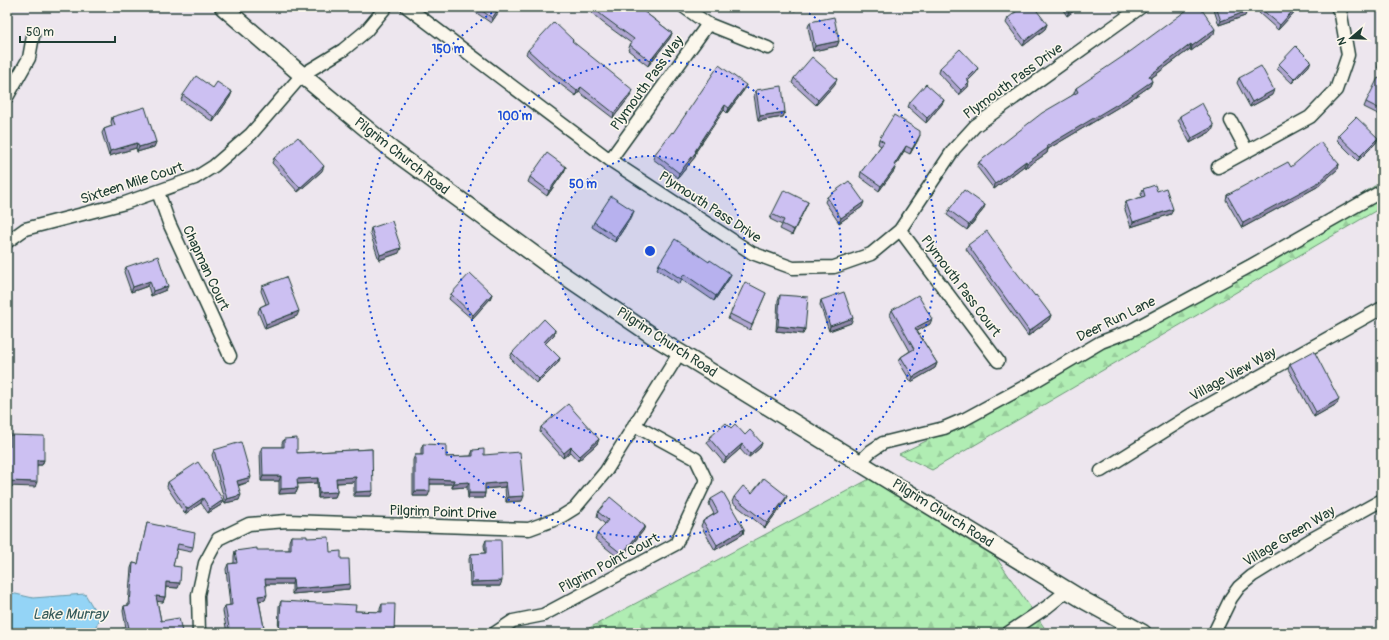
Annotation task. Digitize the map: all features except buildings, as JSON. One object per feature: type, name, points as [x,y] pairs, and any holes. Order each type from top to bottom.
[{"type":"street","name":"Pilgrim Church Road","points":[[223,7],[392,150],[511,239],[680,352],[1068,590],[1143,633]]},
{"type":"street","name":"Sixteen Mile Court","points":[[7,242],[25,230],[125,203],[195,178],[214,166],[252,134],[302,75],[343,50],[366,31],[386,7]]},
{"type":"street","name":"Plymouth Pass Drive","points":[[407,7],[610,160],[752,253],[793,268],[834,267],[871,254],[900,230],[954,149],[975,126],[1142,7]]},
{"type":"street","points":[[684,7],[708,24],[768,48]]},
{"type":"street","points":[[1218,167],[1310,117],[1336,90],[1348,55],[1341,15],[1337,7]]},
{"type":"street","name":"Plymouth Pass Way","points":[[610,160],[708,24]]},
{"type":"street","points":[[7,97],[29,58],[33,36]]},
{"type":"street","points":[[1231,121],[1247,151]]},
{"type":"street","name":"Deer Run Lane","points":[[860,462],[871,451],[883,443],[944,428],[965,419],[1035,381],[1101,342],[1143,324],[1252,265],[1382,191]]},
{"type":"street","name":"Chapman Court","points":[[158,192],[169,223],[230,356]]},
{"type":"street","name":"Plymouth Pass Court","points":[[900,230],[998,360]]},
{"type":"street","name":"Village View Way","points":[[1101,471],[1192,414],[1382,308]]},
{"type":"street","name":"Pilgrim Point Drive","points":[[199,633],[198,596],[205,563],[218,539],[249,524],[287,521],[529,530],[559,518],[575,508],[606,471],[680,352]]},
{"type":"street","name":"Pilgrim Point Court","points":[[495,633],[513,621],[543,615],[676,544],[706,480],[696,459],[634,425]]},
{"type":"street","name":"Village Green Way","points":[[1214,633],[1231,598],[1239,586],[1252,576],[1310,540],[1382,500]]},
{"type":"street","points":[[1008,633],[1047,607],[1068,590]]},
{"type":"green space","points":[[1382,181],[1382,207],[932,470],[899,454],[1016,398],[1135,320],[1332,214]]},
{"type":"green space","points":[[879,474],[982,537],[1048,633],[580,633]]},
{"type":"water","name":"Lake Murray","points":[[7,592],[33,598],[85,594],[100,619],[92,633],[7,633]]}]
